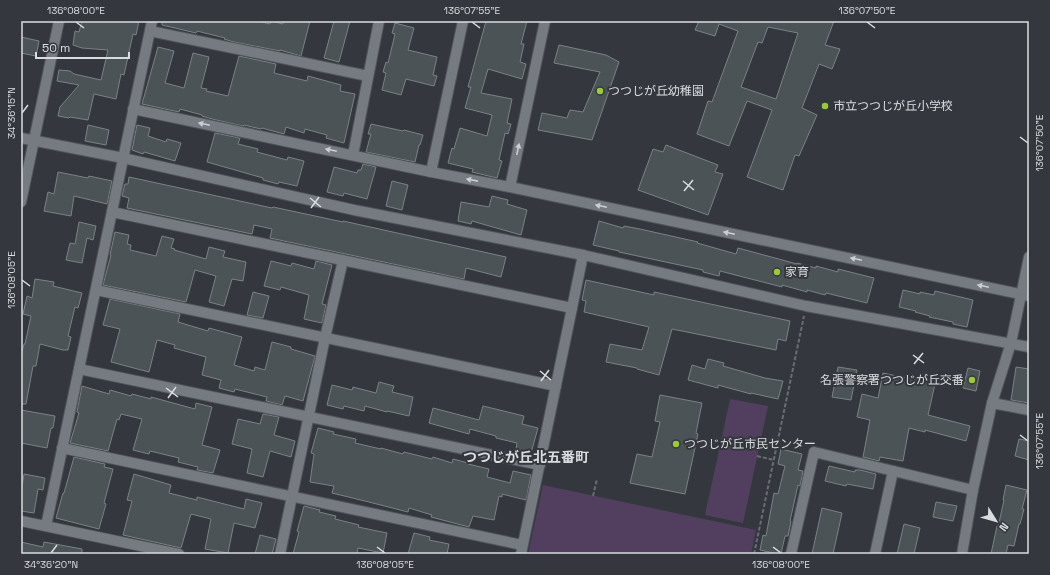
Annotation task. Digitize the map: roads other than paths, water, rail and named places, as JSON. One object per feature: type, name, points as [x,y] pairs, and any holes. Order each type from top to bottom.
[{"type":"street","points":[[21,202],[58,21]]},
{"type":"street","points":[[353,155],[379,21]]},
{"type":"street","points":[[431,172],[463,21]]},
{"type":"street","points":[[510,187],[545,21]]},
{"type":"street","points":[[46,526],[151,26],[368,76]]},
{"type":"street","points":[[133,109],[1025,295]]},
{"type":"street","points":[[21,138],[123,158],[354,210],[583,255],[806,306],[1029,347]]},
{"type":"street","points":[[112,212],[572,308]]},
{"type":"street","points":[[62,448],[292,496],[522,549],[583,255]]},
{"type":"street","points":[[962,554],[973,490],[992,403],[1025,295],[1029,257]]},
{"type":"street","points":[[280,554],[325,338],[343,260]]},
{"type":"street","points":[[96,290],[556,386]]},
{"type":"street","points":[[79,369],[540,465]]},
{"type":"street","points":[[992,403],[1029,410]]},
{"type":"street","points":[[791,554],[814,452],[973,490]]},
{"type":"street","points":[[875,554],[892,471]]},
{"type":"street","points":[[21,521],[179,554]]},
{"type":"place","name":"つつじが丘幼稚園","points":[[600,91]]},
{"type":"place","name":"市立つつじが丘小学校","points":[[825,106]]},
{"type":"place","name":"家育","points":[[777,272]]},
{"type":"place","name":"名張警察署つつじが丘交番","points":[[972,380]]},
{"type":"place","name":"つつじが丘市民センター","points":[[676,444]]},
{"type":"district","name":"つつじが丘北五番町","points":[[526,457]]}]
